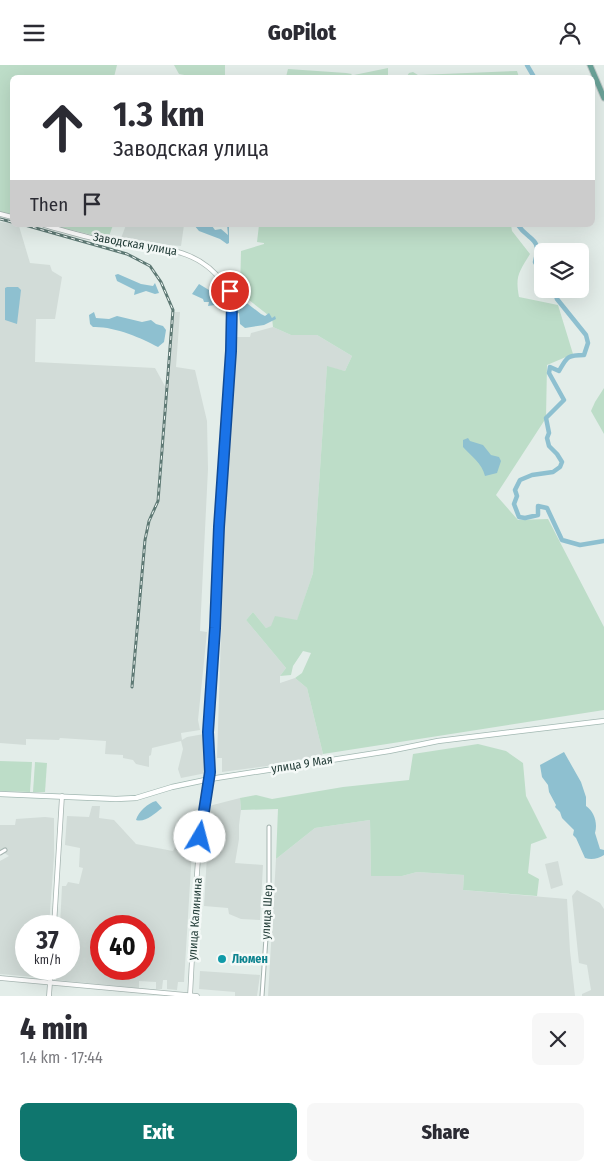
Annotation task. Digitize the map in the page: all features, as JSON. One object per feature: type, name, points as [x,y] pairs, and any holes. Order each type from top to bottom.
[{"type":"main road","points":[[595,77],[604,98]]},
{"type":"main road","name":"улица 9 Мая","points":[[0,794],[130,799],[210,779],[389,751],[438,741],[604,721]]},
{"type":"street","name":"Заводская улица","points":[[52,227],[111,242],[174,250],[198,259],[219,277],[230,291],[232,301],[232,334]]},
{"type":"street","name":"улица Калинина","points":[[190,996],[200,837],[210,779],[208,732],[232,334]]},
{"type":"street","points":[[55,915],[62,796]]},
{"type":"street","name":"улица Шер","points":[[262,996],[269,894],[269,827]]},
{"type":"street","points":[[0,853],[6,850]]},
{"type":"street","points":[[0,979],[197,996]]},
{"type":"street","points":[[49,996],[50,982]]},
{"type":"shaded area","points":[[0,222],[10,223],[10,227],[19,227],[30,263],[50,265],[52,271],[62,277],[55,319],[36,319],[35,362],[155,368],[166,388],[171,312],[180,312],[176,367],[195,370],[207,421],[208,469],[200,631],[207,632],[198,720],[200,730],[181,733],[182,740],[187,737],[204,734],[206,773],[181,778],[178,769],[183,749],[181,741],[152,748],[151,755],[149,756],[149,767],[123,758],[123,755],[105,754],[106,741],[60,738],[59,740],[26,739],[26,745],[0,743]]},
{"type":"shaded area","points":[[125,227],[184,227],[181,246],[120,241]]},
{"type":"shaded area","points":[[273,327],[291,335],[317,335],[352,356],[345,371],[327,367],[313,573],[297,621],[266,628],[253,612],[246,620],[286,668],[280,676],[280,683],[295,678],[307,688],[323,754],[267,766],[222,772],[222,758],[217,758],[225,513],[236,337],[250,337],[251,333]]},
{"type":"shaded area","points":[[240,798],[239,839],[235,863],[263,865],[260,920],[241,919],[229,914],[228,908],[204,906],[208,838],[205,836],[209,806]]},
{"type":"shaded area","points":[[92,806],[100,806],[99,818],[114,820],[136,844],[173,851],[182,833],[193,834],[184,982],[178,982],[177,990],[167,989],[167,980],[163,980],[162,989],[156,989],[156,982],[139,981],[139,988],[56,980],[80,980],[80,915],[61,915],[62,886],[66,886],[68,882],[79,884],[83,868],[79,867],[80,848],[65,845],[67,816],[89,817]]},
{"type":"shaded area","points":[[54,818],[54,856],[50,915],[15,915],[15,975],[0,974],[0,861],[9,856],[0,850],[0,825],[15,825],[16,819]]},
{"type":"shaded area","points":[[370,820],[371,875],[402,876],[417,872],[464,875],[463,890],[567,899],[575,996],[268,996],[276,859],[315,828]]},
{"type":"shaded area","points":[[558,861],[563,885],[551,889],[545,864]]},
{"type":"shaded area","points":[[577,890],[600,903],[604,909],[604,996],[582,996],[582,994],[591,990],[587,965],[579,963],[572,896]]},
{"type":"shaded area","points":[[200,971],[260,975],[257,996],[235,996],[235,992],[199,989]]},
{"type":"green space","points":[[0,65],[117,65],[114,75],[10,75],[10,214],[0,212]]},
{"type":"green space","points":[[174,65],[225,65],[225,75],[179,74]]},
{"type":"green space","points":[[388,68],[388,75],[354,75]]},
{"type":"green space","points":[[288,69],[352,74],[351,75],[286,75]]},
{"type":"green space","points":[[517,71],[518,75],[418,75]]},
{"type":"green space","points":[[413,72],[418,75],[408,75],[409,73]]},
{"type":"green space","points":[[60,227],[112,227],[108,239]]},
{"type":"green space","points":[[259,227],[511,227],[512,231],[530,254],[519,274],[517,284],[519,297],[558,305],[573,354],[547,365],[546,418],[496,495],[518,520],[548,519],[604,627],[604,710],[323,754],[307,688],[295,678],[302,673],[311,653],[303,651],[293,666],[291,675],[280,676],[286,668],[246,620],[253,612],[266,628],[271,626],[275,616],[297,620],[313,573],[327,366],[345,371],[352,356],[317,335],[291,335],[273,327],[272,318],[240,293],[241,251],[264,244],[257,242]]},
{"type":"green space","points":[[604,388],[604,434],[591,411]]},
{"type":"green space","points":[[478,744],[506,751],[523,763],[526,796],[547,838],[531,844],[528,873],[539,879],[537,896],[463,890],[464,875],[417,872],[402,876],[371,876],[370,820],[315,828],[276,859],[278,809],[241,810],[240,798],[256,795],[272,799],[343,787],[409,780],[413,754]]},
{"type":"green space","points":[[0,761],[32,762],[30,792],[0,791]]},
{"type":"green space","points":[[35,762],[47,763],[45,792],[33,792]]},
{"type":"water","points":[[196,227],[213,227],[215,230],[221,229],[228,235],[227,227],[229,227],[229,243],[227,244],[220,239],[199,231]]},
{"type":"water","points":[[118,274],[141,284],[153,286],[155,283],[159,293],[155,294],[146,291],[134,295],[135,290],[117,281],[115,275]]},
{"type":"water","points":[[199,284],[209,290],[211,289],[213,291],[209,292],[213,296],[218,293],[225,294],[228,300],[226,304],[221,307],[215,305],[208,306],[209,302],[204,302],[203,299],[192,294]]},
{"type":"water","points":[[18,287],[21,290],[17,324],[5,320],[5,288]]},
{"type":"water","points":[[239,297],[261,314],[265,316],[269,313],[272,318],[275,316],[276,319],[264,325],[245,328],[240,324],[239,313],[235,314],[236,301],[238,301]]},
{"type":"water","points":[[94,312],[96,318],[109,319],[117,316],[142,322],[151,320],[163,326],[166,330],[164,342],[158,347],[136,336],[109,328],[93,327],[90,324],[89,315]]},
{"type":"water","points":[[468,438],[470,441],[483,445],[491,455],[499,457],[501,461],[497,473],[485,476],[479,463],[463,447],[463,440]]},
{"type":"water","points":[[564,752],[581,782],[586,797],[586,806],[595,818],[595,833],[600,849],[604,850],[604,855],[597,858],[585,858],[573,835],[574,830],[562,818],[560,812],[555,807],[556,805],[549,792],[548,785],[542,777],[540,765]]},
{"type":"water","points":[[156,801],[162,808],[146,819],[136,820],[144,808]]},
{"type":"waterway","points":[[527,65],[533,75]]},
{"type":"waterway","points":[[520,227],[536,243]]},
{"type":"waterway","points":[[557,298],[586,335],[588,343],[584,355],[571,356],[559,371],[550,367],[549,373],[564,400],[546,418],[549,446],[562,462],[560,467],[553,472],[532,475],[520,480],[515,490],[517,496],[514,504],[519,517],[525,518],[538,515],[538,506],[547,508],[562,540],[580,545],[604,541]]},
{"type":"railway","points":[[0,219],[10,222]]},
{"type":"railway","points":[[32,227],[127,254],[150,266],[161,282],[173,310],[158,501],[149,521],[145,540],[132,687]]},
{"type":"place","name":"Люмен","points":[[222,959]]},
{"type":"route","points":[[200,837],[210,779],[208,732],[219,527],[229,395],[232,301],[230,291]]}]
